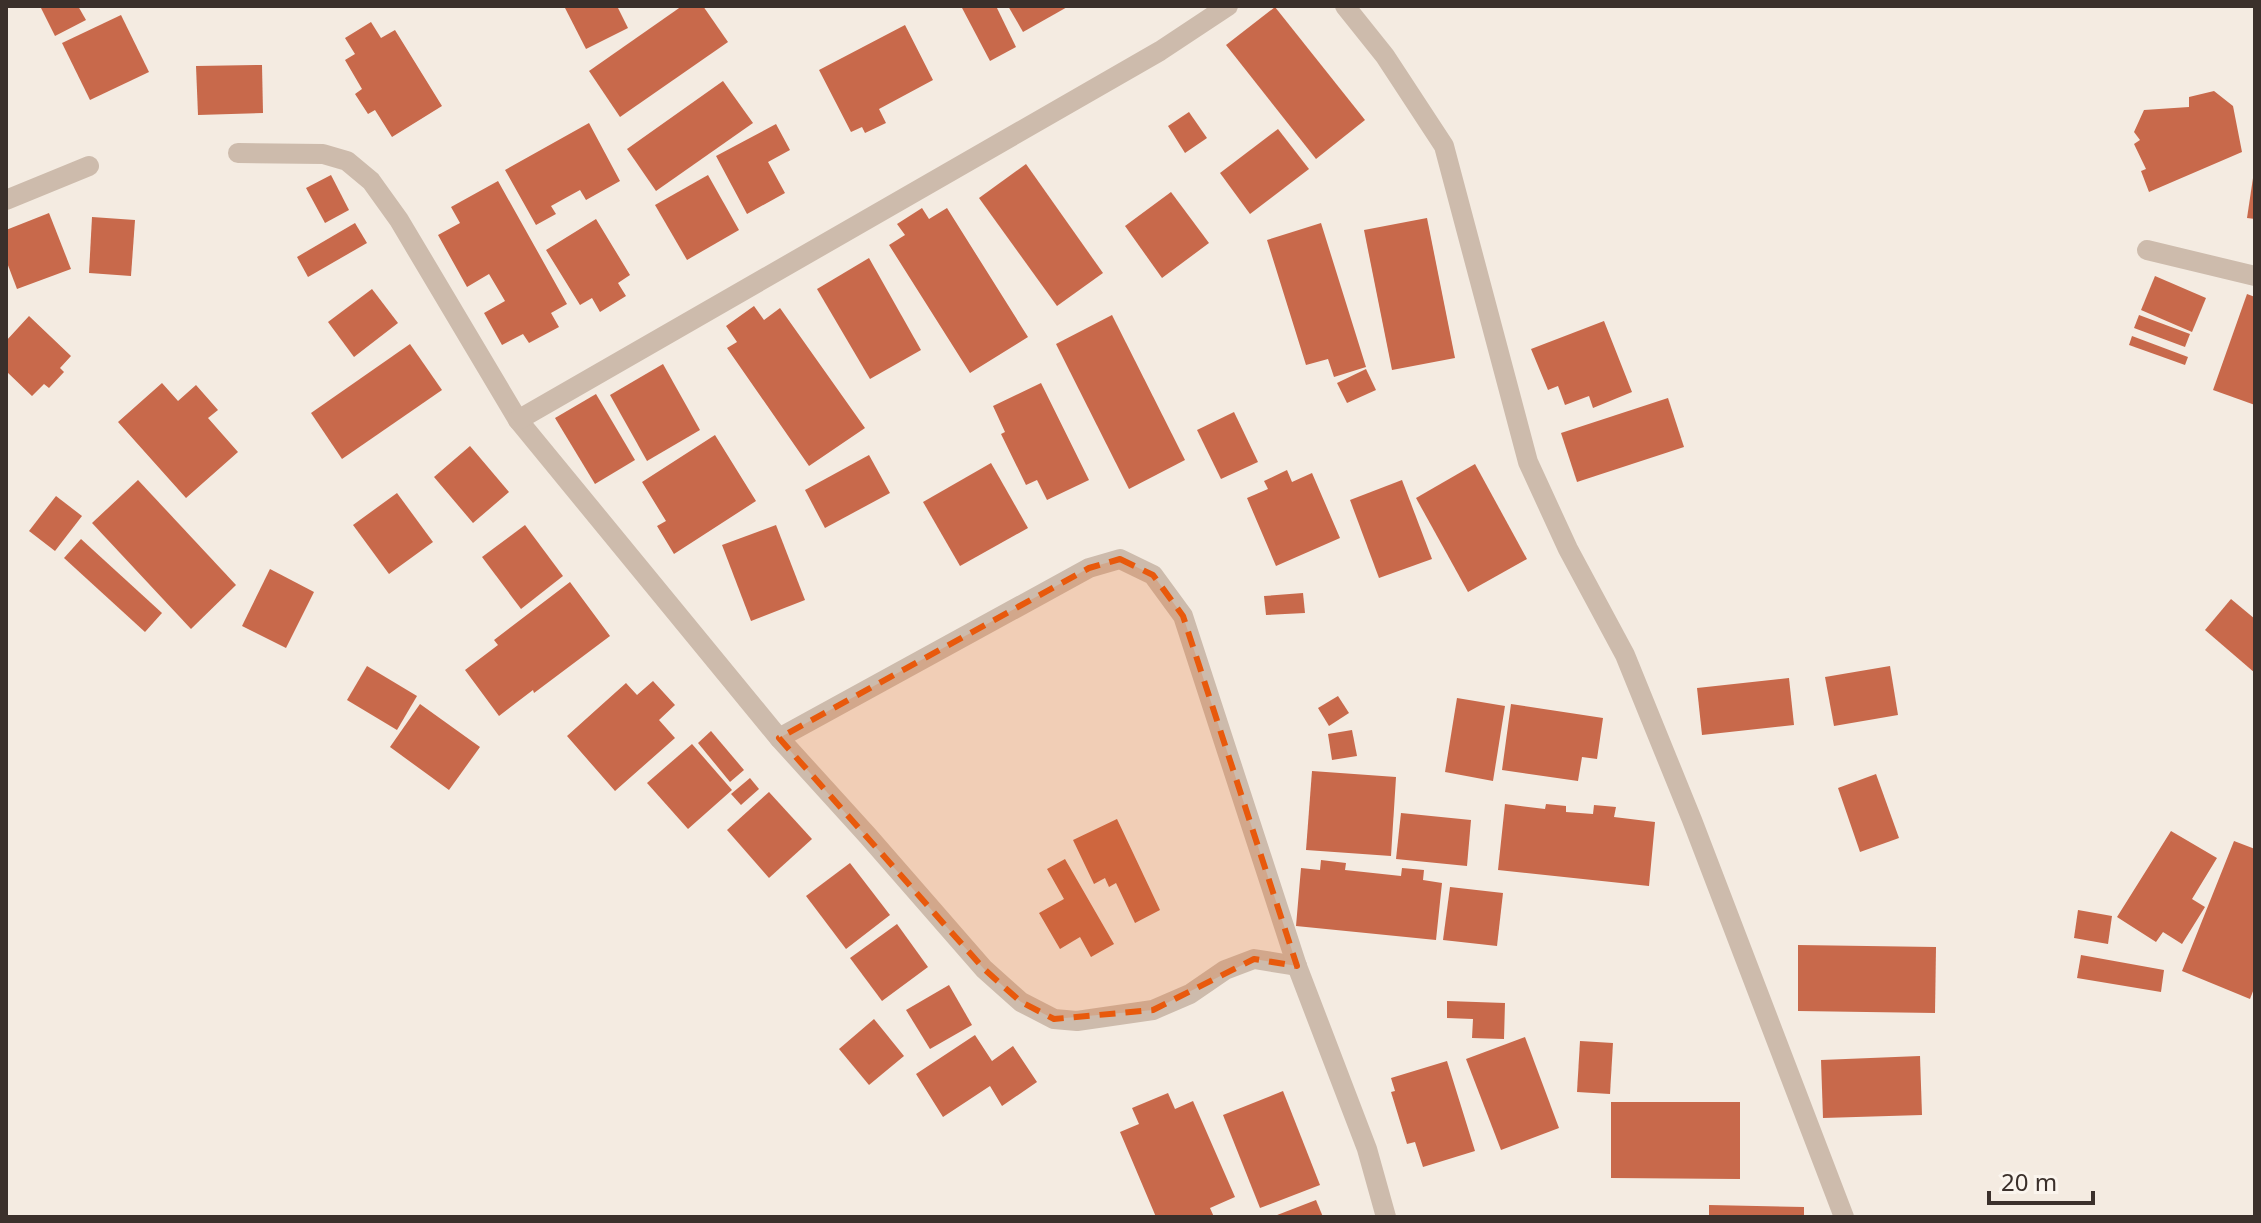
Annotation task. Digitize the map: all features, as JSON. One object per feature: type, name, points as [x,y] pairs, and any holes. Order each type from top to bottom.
[{"type":"street","points":[[518,420],[1160,51],[1228,6]]},
{"type":"street","points":[[1345,6],[1385,56],[1444,146],[1528,462],[1568,549],[1625,655],[1692,820],[1844,1217]]},
{"type":"street","points":[[238,153],[323,154],[347,161],[371,181],[399,220],[518,420],[779,738],[984,969],[1021,1002],[1054,1019],[1077,1021],[1153,1010],[1190,994],[1225,970],[1254,959],[1297,966]]},
{"type":"street","points":[[6,200],[89,166]]},
{"type":"street","points":[[2147,250],[2255,276]]},
{"type":"street","points":[[779,738],[1089,568],[1120,559],[1153,575],[1183,616],[1297,966],[1367,1149],[1386,1217]]},
{"type":"highlighted area","points":[[1120,559],[1153,575],[1183,616],[1297,966],[1254,959],[1153,1010],[1054,1019],[1021,1002],[984,969],[779,738],[1089,568]]},
{"type":"building","points":[[40,6],[78,6],[86,20],[55,36]]},
{"type":"building","points":[[564,6],[617,6],[628,28],[586,49]]},
{"type":"building","points":[[682,6],[703,6],[728,42],[620,117],[589,71]]},
{"type":"building","points":[[961,6],[996,6],[1016,47],[990,61]]},
{"type":"building","points":[[1008,6],[1069,6],[1023,32]]},
{"type":"building","points":[[1275,7],[1365,120],[1316,159],[1226,45]]},
{"type":"building","points":[[121,15],[149,72],[90,100],[62,43]]},
{"type":"building","points":[[371,22],[381,38],[395,30],[442,106],[392,137],[375,110],[368,114],[355,94],[362,89],[345,60],[355,54],[345,38]]},
{"type":"building","points":[[905,25],[933,80],[879,109],[886,123],[865,133],[862,127],[851,132],[819,70]]},
{"type":"building","points":[[262,65],[263,113],[198,115],[196,66]]},
{"type":"building","points":[[723,81],[753,123],[656,191],[627,149]]},
{"type":"building","points":[[2214,91],[2233,106],[2242,152],[2149,192],[2141,171],[2146,169],[2134,144],[2140,140],[2134,132],[2144,110],[2189,107],[2189,97]]},
{"type":"building","points":[[1189,112],[1207,138],[1185,153],[1168,126]]},
{"type":"building","points":[[589,123],[620,181],[586,200],[580,190],[551,206],[556,214],[536,225],[505,170]]},
{"type":"building","points":[[776,124],[790,150],[768,162],[785,193],[747,214],[716,156]]},
{"type":"building","points":[[1278,129],[1309,169],[1250,214],[1220,173]]},
{"type":"building","points":[[1026,164],[1103,273],[1057,306],[979,198]]},
{"type":"building","points":[[331,175],[349,210],[325,223],[306,188]]},
{"type":"building","points":[[708,175],[739,230],[687,260],[655,205]]},
{"type":"building","points":[[2255,178],[2255,219],[2247,218]]},
{"type":"building","points":[[498,181],[567,304],[551,313],[559,327],[529,343],[523,334],[502,345],[484,313],[505,301],[489,274],[467,287],[438,235],[460,223],[451,207]]},
{"type":"building","points":[[1171,192],[1209,243],[1162,278],[1125,226]]},
{"type":"building","points":[[922,208],[929,219],[947,208],[1028,337],[970,373],[889,245],[905,235],[897,224]]},
{"type":"building","points":[[49,213],[71,269],[17,289],[6,260],[6,230]]},
{"type":"building","points":[[92,217],[135,220],[131,276],[89,273]]},
{"type":"building","points":[[1427,218],[1455,358],[1392,370],[1364,230]]},
{"type":"building","points":[[596,219],[630,275],[618,283],[626,296],[600,312],[592,298],[580,305],[546,250]]},
{"type":"building","points":[[355,223],[367,243],[308,277],[297,257]]},
{"type":"building","points":[[1321,223],[1366,367],[1334,377],[1328,359],[1306,365],[1267,240]]},
{"type":"building","points":[[869,258],[921,350],[870,379],[817,289]]},
{"type":"building","points":[[2155,276],[2206,298],[2192,332],[2141,310]]},
{"type":"building","points":[[372,289],[398,323],[354,357],[328,322]]},
{"type":"building","points":[[2247,294],[2255,297],[2255,405],[2213,390]]},
{"type":"building","points":[[754,306],[764,320],[780,308],[865,428],[809,466],[727,348],[737,342],[726,326]]},
{"type":"building","points":[[1112,315],[1185,460],[1129,489],[1056,344]]},
{"type":"building","points":[[2139,315],[2190,334],[2185,347],[2134,328]]},
{"type":"building","points":[[29,316],[71,356],[60,368],[64,372],[49,388],[44,384],[32,396],[6,371],[6,341]]},
{"type":"building","points":[[1604,321],[1632,392],[1593,408],[1589,396],[1565,405],[1558,386],[1548,390],[1531,349]]},
{"type":"building","points":[[2132,336],[2188,357],[2185,365],[2129,345]]},
{"type":"building","points":[[410,344],[442,390],[342,459],[311,413]]},
{"type":"building","points":[[663,364],[700,430],[647,461],[610,395]]},
{"type":"building","points":[[1366,369],[1376,390],[1347,403],[1337,383]]},
{"type":"building","points":[[162,383],[178,401],[196,385],[218,410],[208,418],[238,452],[186,498],[118,422]]},
{"type":"building","points":[[1041,383],[1089,480],[1047,500],[1037,480],[1026,485],[1001,434],[1005,432],[993,406]]},
{"type":"building","points":[[596,394],[635,460],[595,484],[555,418]]},
{"type":"building","points":[[1668,398],[1684,447],[1577,482],[1561,433]]},
{"type":"building","points":[[1234,412],[1258,462],[1221,479],[1197,430]]},
{"type":"building","points":[[715,435],[756,501],[674,554],[657,526],[666,521],[642,482]]},
{"type":"building","points":[[470,446],[509,492],[473,523],[434,477]]},
{"type":"building","points":[[869,455],[890,493],[825,528],[805,490]]},
{"type":"building","points":[[991,463],[1028,528],[960,566],[923,502]]},
{"type":"building","points":[[1475,464],[1527,559],[1468,592],[1416,498]]},
{"type":"building","points":[[1287,470],[1292,482],[1312,473],[1340,538],[1276,566],[1247,498],[1268,489],[1264,481]]},
{"type":"building","points":[[138,480],[236,585],[191,629],[92,523]]},
{"type":"building","points":[[1402,480],[1432,559],[1379,578],[1350,500]]},
{"type":"building","points":[[397,493],[433,542],[389,574],[353,525]]},
{"type":"building","points":[[56,496],[82,516],[55,551],[29,531]]},
{"type":"building","points":[[525,525],[563,576],[521,609],[482,557]]},
{"type":"building","points":[[776,525],[805,600],[751,621],[722,545]]},
{"type":"building","points":[[81,539],[162,613],[145,632],[64,558]]},
{"type":"building","points":[[270,569],[314,592],[286,648],[242,626]]},
{"type":"building","points":[[570,582],[610,636],[499,716],[465,670],[498,645],[494,640]]},
{"type":"building","points":[[1303,593],[1305,613],[1266,615],[1264,596]]},
{"type":"building","points":[[2231,599],[2255,619],[2255,673],[2205,630]]},
{"type":"building","points":[[367,666],[417,696],[397,730],[347,700]]},
{"type":"building","points":[[1890,666],[1898,715],[1834,726],[1825,677]]},
{"type":"building","points":[[1789,678],[1794,725],[1702,735],[1697,688]]},
{"type":"building","points":[[653,681],[675,705],[659,720],[675,738],[615,791],[567,736],[626,683],[637,695]]},
{"type":"building","points":[[1338,696],[1349,713],[1329,726],[1318,708]]},
{"type":"building","points":[[1457,698],[1505,706],[1493,781],[1445,772]]},
{"type":"building","points":[[420,704],[480,747],[449,790],[390,747]]},
{"type":"building","points":[[1511,704],[1603,718],[1597,759],[1582,757],[1578,781],[1502,770]]},
{"type":"building","points":[[1352,730],[1357,756],[1332,760],[1328,734]]},
{"type":"building","points":[[711,731],[744,770],[730,782],[698,743]]},
{"type":"building","points":[[692,744],[732,790],[688,829],[647,783]]},
{"type":"building","points":[[1312,771],[1396,777],[1391,856],[1306,850]]},
{"type":"building","points":[[1876,774],[1899,838],[1860,852],[1838,788]]},
{"type":"building","points":[[750,778],[759,789],[741,805],[731,794]]},
{"type":"building","points":[[769,792],[812,839],[769,878],[727,830]]},
{"type":"building","points":[[1505,804],[1545,809],[1546,804],[1566,806],[1566,812],[1593,814],[1594,805],[1616,807],[1614,817],[1655,822],[1649,886],[1498,870]]},
{"type":"building","points":[[1401,813],[1471,820],[1467,866],[1396,859]]},
{"type":"building","points":[[1117,819],[1160,910],[1135,923],[1116,883],[1109,887],[1105,878],[1094,884],[1073,840]]},
{"type":"building","points":[[2171,831],[2217,858],[2192,899],[2205,907],[2182,944],[2163,932],[2156,942],[2117,917]]},
{"type":"building","points":[[2234,841],[2255,849],[2255,986],[2250,999],[2182,971]]},
{"type":"building","points":[[1065,859],[1114,944],[1091,957],[1080,937],[1060,949],[1039,913],[1064,899],[1047,869]]},
{"type":"building","points":[[1321,860],[1346,863],[1345,870],[1401,876],[1402,868],[1424,870],[1423,880],[1442,883],[1436,940],[1296,926],[1301,868],[1320,870]]},
{"type":"building","points":[[850,863],[890,915],[846,949],[806,896]]},
{"type":"building","points":[[1450,887],[1503,893],[1497,946],[1443,940]]},
{"type":"building","points":[[2078,910],[2112,916],[2108,944],[2074,938]]},
{"type":"building","points":[[897,924],[928,967],[882,1001],[850,958]]},
{"type":"building","points":[[1798,945],[1936,947],[1935,1013],[1798,1011]]},
{"type":"building","points":[[2081,955],[2164,970],[2161,992],[2077,978]]},
{"type":"building","points":[[949,985],[972,1025],[930,1049],[906,1010]]},
{"type":"building","points":[[1447,1001],[1505,1003],[1504,1039],[1472,1038],[1473,1019],[1447,1018]]},
{"type":"building","points":[[874,1019],[904,1056],[869,1085],[839,1049]]},
{"type":"building","points":[[975,1035],[992,1061],[1013,1046],[1037,1082],[1002,1106],[990,1086],[943,1117],[916,1074]]},
{"type":"building","points":[[1525,1037],[1559,1128],[1501,1150],[1466,1059]]},
{"type":"building","points":[[1580,1041],[1613,1043],[1610,1094],[1577,1092]]},
{"type":"building","points":[[1920,1056],[1922,1115],[1823,1118],[1821,1060]]},
{"type":"building","points":[[1447,1061],[1475,1151],[1423,1167],[1415,1142],[1407,1144],[1391,1092],[1395,1091],[1391,1078]]},
{"type":"building","points":[[1283,1091],[1320,1185],[1260,1208],[1223,1115]]},
{"type":"building","points":[[1168,1093],[1175,1109],[1193,1101],[1235,1197],[1210,1208],[1214,1217],[1156,1217],[1120,1132],[1139,1124],[1132,1108]]},
{"type":"building","points":[[1611,1102],[1740,1102],[1740,1179],[1611,1178]]},
{"type":"building","points":[[1316,1200],[1323,1217],[1272,1217]]},
{"type":"building","points":[[1709,1205],[1804,1207],[1804,1217],[1709,1217]]}]
